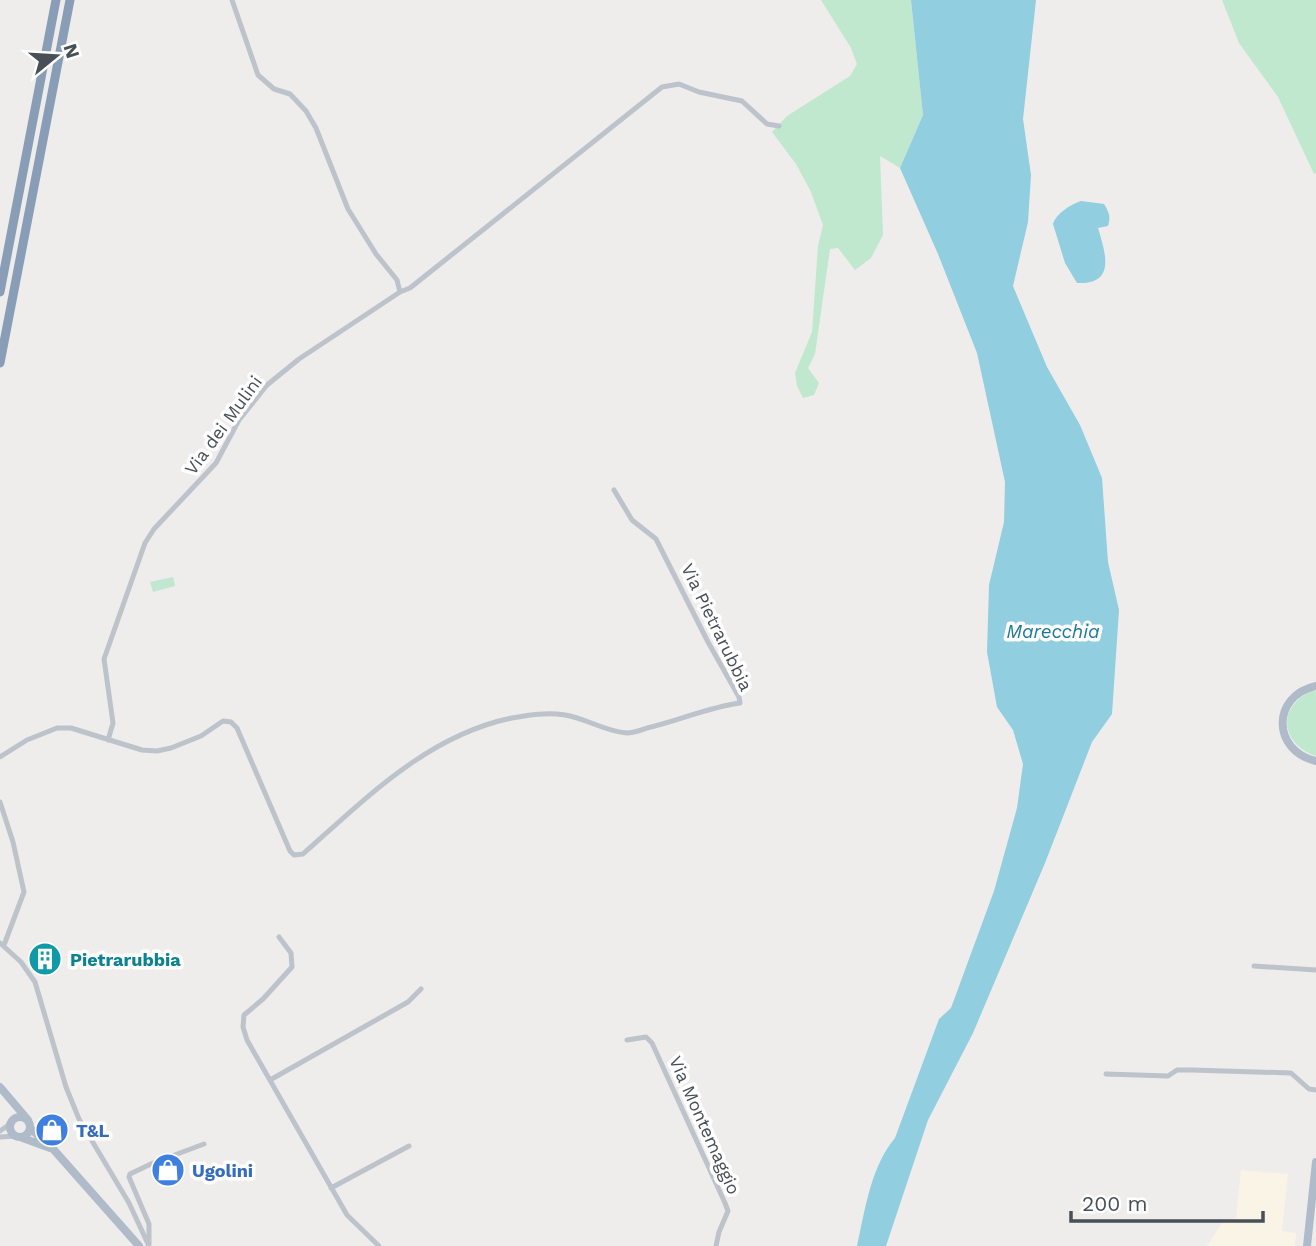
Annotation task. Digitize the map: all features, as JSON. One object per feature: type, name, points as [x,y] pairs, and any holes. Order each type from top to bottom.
[{"type":"highway","points":[[0,292],[56,0]]},
{"type":"highway","points":[[0,363],[70,0]]},
{"type":"main road","points":[[1316,686],[1291,699],[1282,720],[1283,733],[1288,744],[1297,754],[1316,761]]},
{"type":"main road","points":[[0,1087],[29,1124],[138,1246]]},
{"type":"main road","points":[[9,1097],[11,1132],[54,1150]]},
{"type":"main road","points":[[12,1122],[19,1117],[29,1124]]},
{"type":"main road","points":[[18,1137],[26,1136],[29,1124]]},
{"type":"main road","points":[[1307,1246],[1316,1162]]},
{"type":"street","points":[[232,0],[258,75],[274,89],[290,94],[306,111],[316,128],[348,209],[376,254],[397,280],[400,292]]},
{"type":"street","name":"Via dei Mulini","points":[[108,740],[113,723],[104,659],[145,543],[154,528],[216,463],[239,421],[267,385],[299,359],[410,288],[662,87],[679,84],[699,92],[742,101],[767,124],[779,126]]},
{"type":"street","name":"Via Pietrarubbia","points":[[0,757],[27,740],[57,729],[71,728],[142,750],[157,751],[201,736],[223,722],[231,722],[237,728],[290,851],[299,855],[382,784],[446,741],[478,727],[536,714],[565,715],[627,733],[740,703],[739,696],[708,642],[656,538],[632,520],[614,490]]},
{"type":"street","points":[[0,802],[13,842],[24,892],[2,944],[30,973],[35,982],[66,1087],[79,1119],[129,1203],[149,1246]]},
{"type":"street","points":[[279,937],[291,953],[292,967],[263,999],[244,1015],[243,1027],[247,1041],[347,1214],[379,1246]]},
{"type":"street","points":[[1254,966],[1316,970]]},
{"type":"street","points":[[270,1080],[408,1002],[421,989]]},
{"type":"street","name":"Via Montemaggio","points":[[627,1040],[638,1036],[646,1037],[652,1043],[725,1203],[728,1211],[716,1246]]},
{"type":"street","points":[[1106,1074],[1168,1076],[1177,1070],[1291,1073],[1309,1089],[1316,1090]]},
{"type":"street","points":[[0,1131],[12,1122]]},
{"type":"street","points":[[0,1137],[18,1137]]},
{"type":"street","points":[[149,1246],[149,1224],[130,1174],[204,1144]]},
{"type":"street","points":[[331,1188],[409,1146]]},
{"type":"shaded area","points":[[1241,1170],[1288,1174],[1282,1231],[1296,1233],[1295,1246],[1207,1246],[1222,1223],[1236,1218]]},
{"type":"green space","points":[[821,0],[911,0],[923,115],[900,168],[880,156],[883,235],[871,258],[855,270],[838,248],[830,249],[815,354],[808,368],[819,383],[814,395],[803,398],[795,373],[812,332],[818,246],[823,225],[811,192],[796,164],[772,132],[787,116],[850,76],[857,64],[851,48]]},
{"type":"green space","points":[[1222,0],[1316,0],[1316,173],[1314,174],[1278,97],[1239,43]]},
{"type":"green space","points":[[173,577],[175,586],[153,592],[150,582]]},
{"type":"green space","points":[[1311,691],[1316,691],[1316,756],[1296,743],[1287,725],[1292,707]]},
{"type":"water","name":"Marecchia","points":[[911,0],[1036,0],[1023,119],[1031,175],[1028,222],[1013,286],[1047,367],[1080,425],[1102,478],[1108,562],[1119,610],[1112,714],[1092,742],[1045,863],[973,1033],[928,1120],[886,1246],[857,1246],[866,1203],[880,1162],[895,1138],[939,1019],[951,1008],[994,891],[1017,808],[1023,764],[1013,730],[997,707],[987,652],[989,585],[1004,522],[1005,482],[977,353],[900,168],[923,115]]},
{"type":"water","points":[[1081,201],[1104,204],[1109,220],[1108,226],[1098,228],[1105,256],[1103,273],[1098,279],[1077,283],[1065,263],[1053,224],[1064,210]]},
{"type":"place","name":"Pietrarubbia","points":[[45,959]]},
{"type":"place","name":"T&L","points":[[52,1130]]},
{"type":"place","name":"Ugolini","points":[[168,1170]]}]
